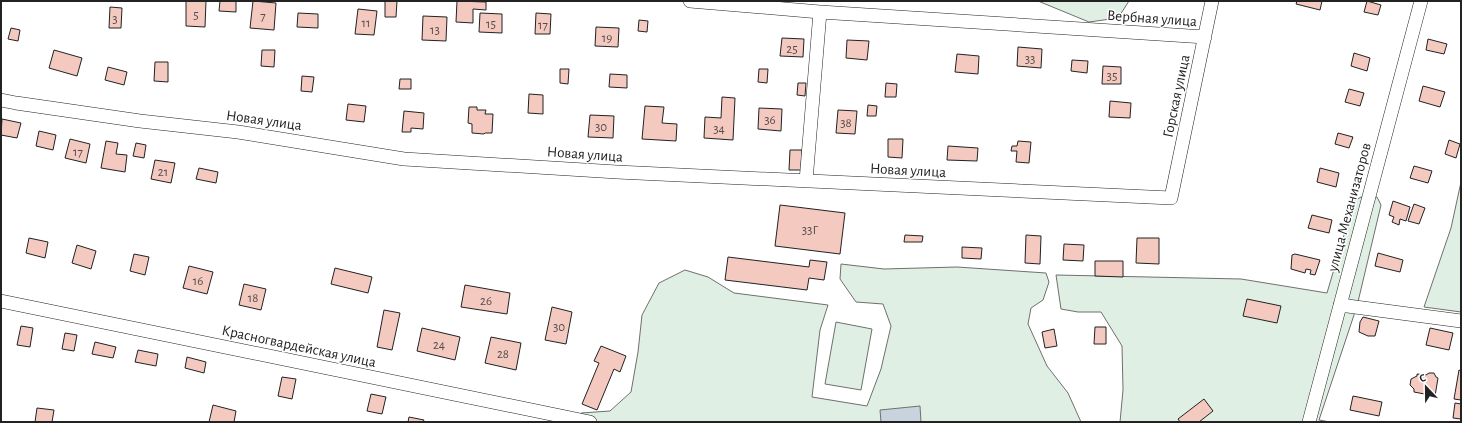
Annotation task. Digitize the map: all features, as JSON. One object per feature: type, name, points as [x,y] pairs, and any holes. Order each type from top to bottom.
[{"type":"street","name":"Вербная улица","points":[[690,1],[820,12],[1205,37]]},
{"type":"street","name":"Горская улица","points":[[1171,198],[1212,1]]},
{"type":"street","name":"улица Механизаторов","points":[[1309,422],[1420,1]]},
{"type":"street","points":[[806,181],[820,12]]},
{"type":"street","name":"Новая улица","points":[[1,100],[16,104],[140,121],[238,132],[404,159],[617,172],[1171,198]]},
{"type":"street","name":"Красногвардейская улица","points":[[1,301],[590,422]]},
{"type":"street","points":[[1340,305],[1461,321]]},
{"type":"green space","points":[[1038,1],[1129,1],[1118,18],[1089,22]]},
{"type":"green space","points":[[1461,182],[1461,312],[1424,307],[1451,228]]},
{"type":"green space","points":[[1361,197],[1377,197],[1381,205],[1357,306],[1319,420],[1330,422],[1120,422],[1123,390],[1122,346],[1101,312],[1078,312],[1061,309],[1056,275],[1241,279],[1327,293],[1354,201]]},
{"type":"green space","points":[[841,264],[884,269],[957,267],[1046,273],[1049,282],[1043,300],[1031,308],[1028,324],[1047,366],[1068,393],[1081,422],[574,422],[581,413],[610,411],[631,392],[638,352],[642,315],[659,283],[685,270],[708,277],[734,293],[828,305],[820,330],[812,397],[867,406],[881,369],[891,326],[883,304],[856,302],[840,279]]},
{"type":"green space","points":[[836,322],[872,329],[861,390],[825,384]]},
{"type":"shaded area","points":[[920,406],[921,422],[881,422],[880,410]]},
{"type":"building","points":[[186,1],[206,1],[205,27],[186,26]]},
{"type":"building","points":[[220,1],[236,1],[236,12],[219,11]]},
{"type":"building","points":[[253,1],[276,3],[274,30],[250,28]]},
{"type":"building","points":[[385,1],[397,1],[396,17],[385,17]]},
{"type":"building","points":[[457,1],[486,2],[486,10],[473,9],[473,23],[456,22]]},
{"type":"building","points":[[1297,1],[1322,1],[1320,10],[1296,4]]},
{"type":"building","points":[[1367,1],[1381,5],[1378,15],[1364,12]]},
{"type":"building","points":[[110,7],[122,8],[121,28],[109,28]]},
{"type":"building","points":[[358,9],[377,11],[374,35],[355,34]]},
{"type":"building","points":[[298,13],[318,14],[318,28],[297,27]]},
{"type":"building","points":[[480,13],[502,14],[502,33],[479,32]]},
{"type":"building","points":[[536,13],[551,14],[550,34],[535,34]]},
{"type":"building","points":[[423,16],[447,17],[446,41],[422,40]]},
{"type":"building","points":[[639,20],[648,21],[647,32],[638,31]]},
{"type":"building","points":[[596,27],[619,28],[618,47],[595,46]]},
{"type":"building","points":[[11,28],[20,30],[18,41],[8,39]]},
{"type":"building","points":[[782,38],[804,39],[803,57],[780,56]]},
{"type":"building","points":[[1428,39],[1447,44],[1444,54],[1426,50]]},
{"type":"building","points":[[847,40],[869,41],[867,60],[846,58]]},
{"type":"building","points":[[1018,47],[1042,49],[1041,68],[1017,66]]},
{"type":"building","points":[[54,50],[82,58],[77,76],[49,68]]},
{"type":"building","points":[[262,50],[275,50],[274,67],[261,66]]},
{"type":"building","points":[[1354,53],[1370,58],[1367,71],[1351,66]]},
{"type":"building","points":[[957,54],[979,56],[978,74],[955,72]]},
{"type":"building","points":[[1072,60],[1088,61],[1087,73],[1071,71]]},
{"type":"building","points":[[155,62],[168,62],[168,82],[154,81]]},
{"type":"building","points":[[1103,66],[1121,67],[1121,84],[1102,84]]},
{"type":"building","points":[[108,67],[127,72],[124,85],[105,80]]},
{"type":"building","points":[[560,69],[569,69],[568,84],[560,83]]},
{"type":"building","points":[[759,69],[768,69],[767,83],[758,82]]},
{"type":"building","points":[[610,74],[627,75],[627,88],[609,87]]},
{"type":"building","points":[[302,76],[314,77],[312,92],[301,91]]},
{"type":"building","points":[[400,79],[411,79],[411,89],[399,89]]},
{"type":"building","points":[[798,83],[806,83],[805,96],[797,95]]},
{"type":"building","points":[[886,83],[897,84],[896,97],[885,97]]},
{"type":"building","points":[[1423,86],[1445,92],[1440,107],[1419,101]]},
{"type":"building","points":[[1349,89],[1364,93],[1360,106],[1345,102]]},
{"type":"building","points":[[529,94],[543,95],[543,114],[528,113]]},
{"type":"building","points":[[722,97],[735,98],[733,140],[704,138],[705,117],[721,118]]},
{"type":"building","points":[[1110,101],[1131,103],[1130,118],[1109,117]]},
{"type":"building","points":[[348,104],[366,106],[364,122],[346,120]]},
{"type":"building","points":[[868,105],[877,106],[876,116],[867,116]]},
{"type":"building","points":[[645,106],[664,107],[662,123],[677,124],[676,141],[642,139]]},
{"type":"building","points":[[469,107],[477,107],[477,110],[486,110],[485,114],[493,114],[492,133],[472,133],[472,124],[468,123]]},
{"type":"building","points":[[759,108],[782,109],[781,131],[758,129]]},
{"type":"building","points":[[838,110],[857,111],[855,134],[836,133]]},
{"type":"building","points":[[404,111],[424,113],[423,129],[411,128],[411,132],[402,132]]},
{"type":"building","points":[[590,115],[614,116],[613,138],[588,137]]},
{"type":"building","points":[[2,119],[21,123],[17,138],[1,135]]},
{"type":"building","points":[[39,131],[56,135],[53,150],[36,146]]},
{"type":"building","points":[[1338,133],[1353,137],[1349,148],[1335,144]]},
{"type":"building","points":[[70,139],[90,144],[86,163],[65,158]]},
{"type":"building","points":[[888,139],[903,139],[902,158],[888,157]]},
{"type":"building","points":[[1449,140],[1460,144],[1456,158],[1445,154]]},
{"type":"building","points":[[106,141],[118,143],[116,154],[127,155],[125,172],[101,168]]},
{"type":"building","points":[[1018,141],[1031,142],[1029,163],[1016,162],[1017,151],[1011,151],[1012,146],[1017,146]]},
{"type":"building","points":[[136,143],[146,145],[144,158],[133,156]]},
{"type":"building","points":[[948,146],[978,148],[977,161],[947,160]]},
{"type":"building","points":[[790,150],[802,150],[801,170],[789,170]]},
{"type":"building","points":[[155,160],[175,163],[171,183],[151,179]]},
{"type":"building","points":[[1414,166],[1432,171],[1428,183],[1410,178]]},
{"type":"building","points":[[199,168],[218,172],[216,183],[196,179]]},
{"type":"building","points":[[1320,168],[1339,173],[1336,187],[1317,182]]},
{"type":"building","points":[[1393,201],[1410,207],[1406,221],[1400,219],[1399,225],[1392,222],[1394,217],[1389,215]]},
{"type":"building","points":[[1414,204],[1425,208],[1419,224],[1408,221]]},
{"type":"building","points":[[780,205],[845,213],[840,254],[775,246]]},
{"type":"building","points":[[1312,215],[1332,220],[1329,233],[1308,228]]},
{"type":"building","points":[[905,235],[923,236],[922,242],[904,242]]},
{"type":"building","points":[[1026,235],[1041,236],[1040,264],[1025,263]]},
{"type":"building","points":[[29,238],[48,242],[45,258],[26,253]]},
{"type":"building","points":[[1137,238],[1159,238],[1159,264],[1136,263]]},
{"type":"building","points":[[1064,244],[1084,245],[1083,261],[1063,260]]},
{"type":"building","points":[[77,245],[96,251],[91,269],[72,263]]},
{"type":"building","points":[[962,247],[982,248],[981,259],[962,258]]},
{"type":"building","points":[[1378,253],[1403,260],[1400,272],[1375,266]]},
{"type":"building","points":[[134,254],[149,257],[145,275],[130,271]]},
{"type":"building","points":[[1295,254],[1320,260],[1315,275],[1310,274],[1311,270],[1306,269],[1305,273],[1291,269],[1292,255]]},
{"type":"building","points":[[728,257],[809,267],[810,260],[827,262],[824,280],[809,278],[807,290],[725,280]]},
{"type":"building","points":[[1095,261],[1123,261],[1123,277],[1095,276]]},
{"type":"building","points":[[189,266],[213,272],[207,294],[183,288]]},
{"type":"building","points":[[335,268],[372,277],[368,293],[331,284]]},
{"type":"building","points":[[244,284],[266,289],[261,310],[239,305]]},
{"type":"building","points":[[465,285],[510,293],[507,314],[461,307]]},
{"type":"building","points":[[1247,299],[1281,306],[1277,323],[1243,316]]},
{"type":"building","points":[[552,307],[572,312],[566,344],[545,340]]},
{"type":"building","points":[[384,310],[400,313],[392,350],[377,347]]},
{"type":"building","points":[[1363,317],[1379,321],[1375,336],[1368,336],[1359,332],[1360,322]]},
{"type":"building","points":[[21,326],[33,328],[30,347],[17,345]]},
{"type":"building","points":[[1095,327],[1106,327],[1106,344],[1094,344]]},
{"type":"building","points":[[422,328],[460,337],[455,360],[417,351]]},
{"type":"building","points":[[1430,328],[1453,333],[1449,350],[1426,345]]},
{"type":"building","points":[[1054,329],[1057,346],[1045,348],[1042,332]]},
{"type":"building","points":[[65,333],[77,335],[74,351],[62,349]]},
{"type":"building","points":[[491,337],[521,343],[516,370],[485,363]]},
{"type":"building","points":[[95,342],[116,347],[113,358],[92,354]]},
{"type":"building","points":[[601,346],[626,356],[620,372],[614,369],[597,410],[582,404],[599,363],[594,361]]},
{"type":"building","points":[[138,350],[158,354],[156,366],[135,362]]},
{"type":"building","points":[[187,357],[206,362],[204,373],[185,368]]},
{"type":"building","points":[[1459,370],[1461,371],[1461,400],[1454,399]]},
{"type":"building","points":[[1429,373],[1434,373],[1438,378],[1435,396],[1414,392],[1414,389],[1410,385],[1411,379],[1417,376],[1417,374],[1426,375]]},
{"type":"building","points":[[282,377],[296,379],[292,399],[278,396]]},
{"type":"building","points":[[371,394],[386,397],[382,414],[367,411]]},
{"type":"building","points":[[1353,396],[1382,402],[1379,416],[1350,410]]},
{"type":"building","points":[[1204,399],[1213,411],[1199,422],[1180,422],[1178,419]]},
{"type":"building","points":[[1455,403],[1461,404],[1461,419],[1453,418]]},
{"type":"building","points":[[213,405],[236,411],[234,422],[209,422]]},
{"type":"building","points":[[37,408],[54,410],[52,422],[35,422]]},
{"type":"building","points":[[409,417],[424,420],[423,422],[408,422]]}]
